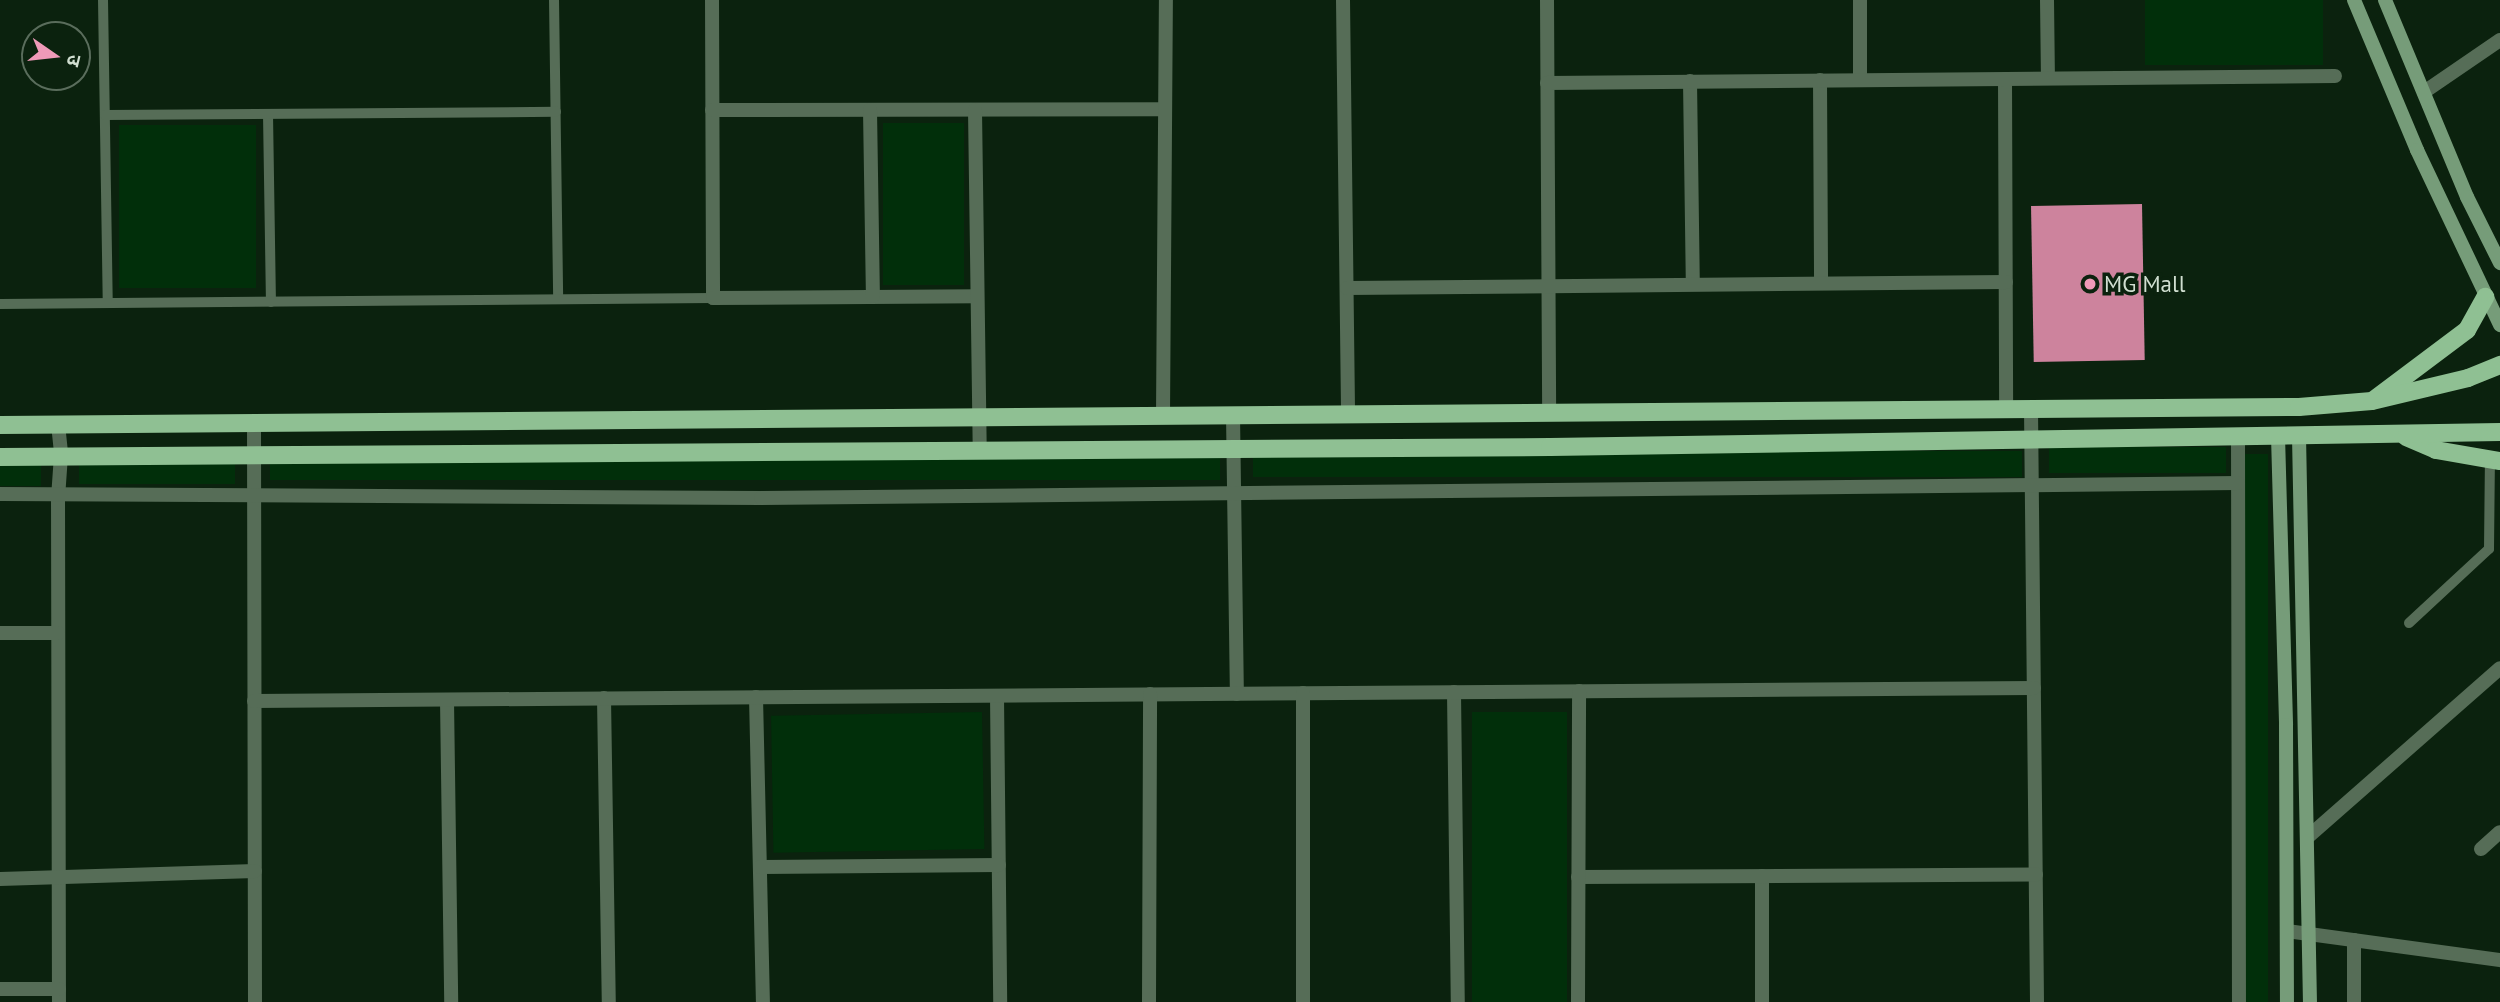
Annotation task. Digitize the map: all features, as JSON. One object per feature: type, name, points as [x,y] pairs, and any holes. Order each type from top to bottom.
[{"type":"main road","points":[[2372,401],[2467,330],[2485,298]]},
{"type":"main road","points":[[0,410],[8,425],[2299,407],[2372,401],[2468,379],[2500,365]]},
{"type":"main road","points":[[0,457],[1550,447],[2032,437],[2500,432]]},
{"type":"main road","points":[[2399,434],[2437,450],[2495,460]]},
{"type":"street","points":[[712,0],[713,298],[977,296]]},
{"type":"street","points":[[1163,416],[1166,0]]},
{"type":"street","points":[[1343,0],[1348,414]]},
{"type":"street","points":[[1546,0],[1549,413]]},
{"type":"street","points":[[1860,0],[1860,79]]},
{"type":"street","points":[[2047,0],[2048,78]]},
{"type":"street","points":[[2354,0],[2485,298],[2500,325]]},
{"type":"street","points":[[2385,0],[2500,263]]},
{"type":"street","points":[[2424,92],[2500,40]]},
{"type":"street","points":[[1547,83],[2335,76]]},
{"type":"street","points":[[2005,79],[2006,410]]},
{"type":"street","points":[[1820,80],[1821,283]]},
{"type":"street","points":[[1690,81],[1693,284]]},
{"type":"street","points":[[712,110],[1165,109]]},
{"type":"street","points":[[870,110],[873,296]]},
{"type":"street","points":[[975,110],[980,449]]},
{"type":"street","points":[[1347,288],[2006,282]]},
{"type":"street","points":[[2031,409],[2037,1002]]},
{"type":"street","points":[[1233,415],[1237,694]]},
{"type":"street","points":[[254,423],[255,1002]]},
{"type":"street","points":[[0,989],[59,996],[58,494],[61,455],[58,424]]},
{"type":"street","points":[[2238,436],[2239,1002]]},
{"type":"street","points":[[2278,436],[2287,1002]]},
{"type":"street","points":[[2299,436],[2309,836],[2310,1002]]},
{"type":"street","points":[[0,494],[761,498],[1234,490],[2238,483]]},
{"type":"street","points":[[0,633],[58,633]]},
{"type":"street","points":[[2309,836],[2500,668]]},
{"type":"street","points":[[254,701],[2034,688]]},
{"type":"street","points":[[1578,1002],[1579,691]]},
{"type":"street","points":[[1454,692],[1458,1002]]},
{"type":"street","points":[[1303,693],[1303,1002]]},
{"type":"street","points":[[1149,1002],[1150,694]]},
{"type":"street","points":[[997,696],[1000,1002]]},
{"type":"street","points":[[756,697],[762,1002]]},
{"type":"street","points":[[604,698],[609,1002]]},
{"type":"street","points":[[447,700],[452,1002]]},
{"type":"street","points":[[2482,849],[2500,832]]},
{"type":"street","points":[[760,867],[999,865]]},
{"type":"street","points":[[0,879],[255,872]]},
{"type":"street","points":[[1578,877],[2036,875]]},
{"type":"street","points":[[1762,876],[1762,1002]]},
{"type":"street","points":[[2287,932],[2500,960]]},
{"type":"street","points":[[2354,940],[2354,1002]]},
{"type":"lane","points":[[103,0],[108,303]]},
{"type":"lane","points":[[554,0],[558,299]]},
{"type":"lane","points":[[105,115],[556,112]]},
{"type":"lane","points":[[268,114],[271,302]]},
{"type":"lane","points":[[0,304],[713,298]]},
{"type":"lane","points":[[2409,623],[2489,549],[2495,460]]},
{"type":"green space","points":[[2145,0],[2323,0],[2323,65],[2145,65]]},
{"type":"green space","points":[[883,123],[964,123],[964,285],[883,285]]},
{"type":"green space","points":[[119,125],[256,125],[256,288],[119,288]]},
{"type":"green space","points":[[2049,447],[2226,447],[2226,473],[2049,473]]},
{"type":"green space","points":[[1253,451],[2022,451],[2022,477],[1253,477]]},
{"type":"green space","points":[[2243,454],[2268,454],[2268,1002],[2243,1002]]},
{"type":"green space","points":[[270,455],[1220,455],[1220,480],[270,480]]},
{"type":"green space","points":[[79,461],[235,461],[235,484],[79,484]]},
{"type":"green space","points":[[0,462],[41,462],[41,486],[0,486]]},
{"type":"green space","points":[[982,712],[984,849],[773,853],[771,716]]},
{"type":"green space","points":[[1472,712],[1567,712],[1567,1002],[1472,1002]]},
{"type":"building","name":"MG Mall","points":[[2142,204],[2145,360],[2034,362],[2031,206]]},
{"type":"place","name":"MG Mall","points":[[2090,284]]}]
